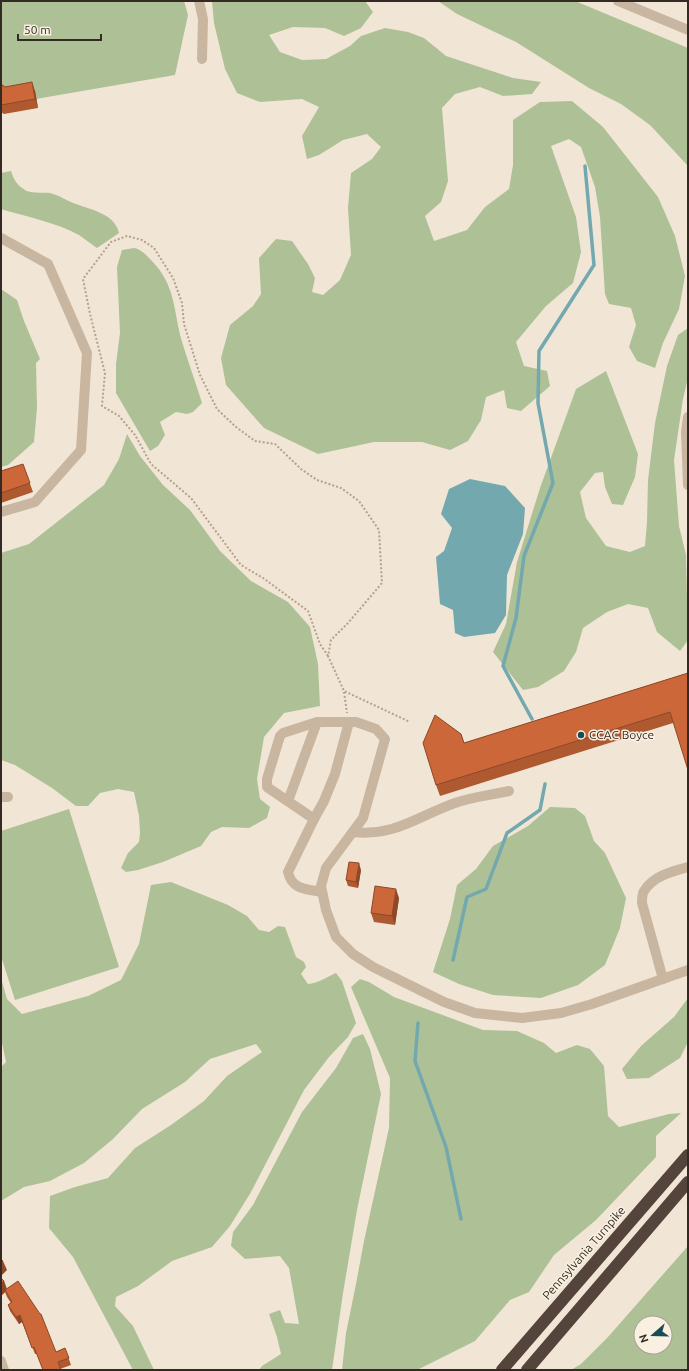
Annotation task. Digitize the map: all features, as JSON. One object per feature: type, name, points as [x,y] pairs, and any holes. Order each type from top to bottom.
[{"type":"highway","name":"Pennsylvania Turnpike","points":[[502,1370],[688,1155]]},
{"type":"highway","points":[[527,1370],[688,1182]]},
{"type":"street","points":[[199,1],[203,19],[202,59]]},
{"type":"street","points":[[618,1],[688,30]]},
{"type":"street","points":[[1,238],[48,264],[87,353],[82,450],[34,502],[1,512]]},
{"type":"street","points":[[688,417],[686,432],[688,485]]},
{"type":"street","points":[[288,801],[317,722]]},
{"type":"street","points":[[314,819],[267,787],[267,779],[280,736],[283,733],[317,722],[356,722],[376,729],[385,739],[362,818],[326,868],[321,886],[326,910],[336,937],[352,954],[373,967],[437,998],[475,1013],[522,1018],[561,1013],[592,1004],[688,970]]},
{"type":"street","points":[[322,892],[298,887],[290,879],[288,872],[324,801],[335,774],[349,722]]},
{"type":"street","points":[[353,832],[367,834],[394,829],[457,802],[509,791]]},
{"type":"street","points":[[664,979],[642,903],[643,892],[653,880],[673,871],[688,867]]},
{"type":"street","points":[[1,1361],[4,1370]]},
{"type":"path","points":[[328,656],[331,640],[348,623],[382,583],[379,530],[359,501],[341,488],[317,480],[301,469],[275,444],[255,441],[236,427],[217,409],[200,375],[184,324],[182,303],[174,278],[154,248],[142,240],[127,236],[111,242],[83,279],[105,373],[102,406],[119,416],[135,435],[151,464],[191,498],[241,565],[263,578],[308,611],[320,644],[328,656],[344,691],[349,722]]},
{"type":"path","points":[[344,691],[410,722]]},
{"type":"green space","points":[[1,1],[184,1],[188,15],[175,75],[1,105]]},
{"type":"green space","points":[[212,1],[365,1],[373,12],[361,28],[344,36],[325,28],[293,27],[269,35],[280,52],[302,60],[326,59],[350,46],[361,36],[385,28],[408,32],[424,38],[446,56],[513,78],[541,82],[532,94],[503,96],[480,87],[455,94],[442,108],[448,181],[441,202],[425,216],[434,241],[467,230],[485,207],[509,189],[513,165],[513,120],[540,102],[572,101],[603,127],[658,197],[675,236],[685,276],[679,309],[663,343],[655,368],[637,361],[629,347],[636,325],[631,308],[609,304],[605,294],[600,217],[595,187],[581,147],[569,139],[551,146],[576,217],[581,252],[573,283],[546,306],[516,342],[524,366],[547,371],[550,386],[521,411],[507,408],[504,390],[486,397],[481,420],[468,441],[450,450],[422,442],[374,442],[318,454],[264,428],[226,385],[221,358],[230,325],[253,306],[261,294],[259,258],[276,239],[292,241],[308,264],[315,278],[312,292],[323,295],[340,280],[351,255],[348,208],[351,173],[372,159],[381,147],[367,134],[343,140],[319,155],[307,159],[302,136],[319,107],[302,99],[260,102],[237,93],[225,69],[214,23]]},
{"type":"green space","points":[[438,1],[575,1],[688,48],[688,166],[650,125],[621,104],[589,88],[516,42],[457,14]]},
{"type":"green space","points":[[11,171],[16,182],[25,190],[31,192],[50,193],[96,211],[113,221],[119,233],[97,248],[70,230],[1,209],[1,173]]},
{"type":"green space","points":[[134,248],[147,256],[166,280],[173,300],[183,345],[202,403],[193,412],[187,414],[176,412],[160,422],[165,435],[158,446],[150,451],[116,393],[116,364],[120,333],[117,267],[122,250]]},
{"type":"green space","points":[[1,289],[17,300],[40,359],[36,363],[37,408],[34,442],[8,465],[1,467]]},
{"type":"green space","points":[[688,328],[688,378],[683,399],[674,460],[679,526],[686,555],[688,640],[680,651],[657,632],[648,608],[628,604],[607,612],[583,628],[576,652],[564,671],[538,687],[523,690],[493,652],[506,624],[517,562],[540,488],[576,389],[606,371],[638,454],[635,477],[623,505],[612,504],[605,487],[603,472],[595,473],[580,492],[586,518],[606,546],[630,552],[645,546],[648,480],[655,423],[667,366],[678,335]]},
{"type":"green space","points":[[127,434],[140,456],[163,485],[190,510],[220,551],[251,581],[288,602],[310,627],[318,664],[320,706],[284,713],[264,737],[257,779],[260,799],[270,807],[267,818],[249,828],[222,827],[211,832],[201,846],[163,862],[138,870],[126,872],[121,868],[128,853],[139,842],[140,833],[139,816],[134,792],[118,789],[100,793],[88,806],[76,806],[52,788],[15,765],[1,760],[1,553],[29,544],[104,485],[119,459]]},
{"type":"green space","points":[[550,807],[575,808],[585,816],[594,841],[605,853],[626,898],[620,928],[605,965],[578,985],[541,998],[493,995],[459,984],[433,972],[450,919],[457,885],[476,869],[493,846],[528,826]]},
{"type":"green space","points":[[69,809],[119,967],[15,1000],[1,956],[1,831]]},
{"type":"green space","points":[[171,882],[228,905],[247,916],[259,930],[269,932],[278,926],[285,927],[296,957],[304,962],[306,967],[301,974],[308,984],[319,981],[336,973],[342,981],[356,1023],[348,1037],[329,1057],[304,1090],[251,1192],[230,1226],[212,1247],[172,1261],[138,1286],[116,1297],[115,1306],[133,1326],[154,1370],[133,1370],[73,1257],[49,1228],[50,1196],[108,1178],[135,1148],[171,1125],[204,1101],[227,1076],[262,1052],[256,1044],[210,1059],[185,1082],[142,1109],[113,1139],[84,1163],[50,1181],[24,1187],[1,1201],[1,1067],[6,1062],[1,1038],[1,978],[7,999],[22,1014],[88,996],[121,980],[139,944],[151,885]]},
{"type":"green space","points":[[360,979],[369,982],[394,997],[483,1030],[517,1031],[544,1043],[556,1053],[577,1045],[590,1049],[604,1066],[608,1116],[619,1127],[669,1114],[681,1113],[656,1136],[656,1157],[596,1220],[554,1255],[529,1292],[510,1300],[475,1341],[417,1370],[342,1370],[346,1333],[364,1241],[389,1128],[390,1078],[351,987]]},
{"type":"green space","points":[[688,998],[688,1042],[680,1058],[649,1078],[627,1079],[622,1069],[641,1046],[674,1017]]},
{"type":"green space","points":[[363,1034],[370,1049],[381,1094],[357,1210],[332,1370],[259,1370],[262,1366],[281,1354],[269,1314],[280,1310],[285,1323],[299,1324],[289,1268],[280,1256],[245,1259],[231,1246],[233,1232],[253,1205],[302,1112],[336,1068],[353,1038]]},
{"type":"green space","points":[[688,1246],[688,1370],[571,1370],[581,1364],[608,1337]]},
{"type":"water","points":[[470,479],[505,486],[525,508],[523,534],[507,575],[506,615],[495,633],[464,637],[455,633],[453,610],[440,604],[436,557],[444,551],[452,528],[441,514],[449,489]]},
{"type":"building","points":[[32,82],[35,99],[1,105],[1,84],[5,87]]},
{"type":"building","points":[[23,464],[30,483],[1,493],[1,471]]},
{"type":"building","name":"CCAC Boyce","points":[[688,673],[688,770],[670,712],[436,785],[423,743],[435,715],[461,734],[464,743]]},
{"type":"building","points":[[349,862],[359,863],[356,882],[346,880]]},
{"type":"building","points":[[375,886],[396,889],[392,916],[371,913]]},
{"type":"building","points":[[18,1281],[41,1314],[56,1352],[65,1348],[69,1358],[58,1362],[61,1370],[43,1370],[34,1347],[32,1348],[20,1315],[16,1317],[8,1305],[12,1302],[5,1290]]},
{"type":"waterway","points":[[532,719],[503,666],[516,618],[524,556],[553,483],[538,403],[539,351],[594,265],[585,166]]},
{"type":"waterway","points":[[453,960],[467,897],[486,889],[507,833],[540,810],[545,784]]},
{"type":"waterway","points":[[418,1023],[415,1061],[446,1147],[461,1219]]},
{"type":"place","name":"CCAC Boyce","points":[[581,735]]}]
